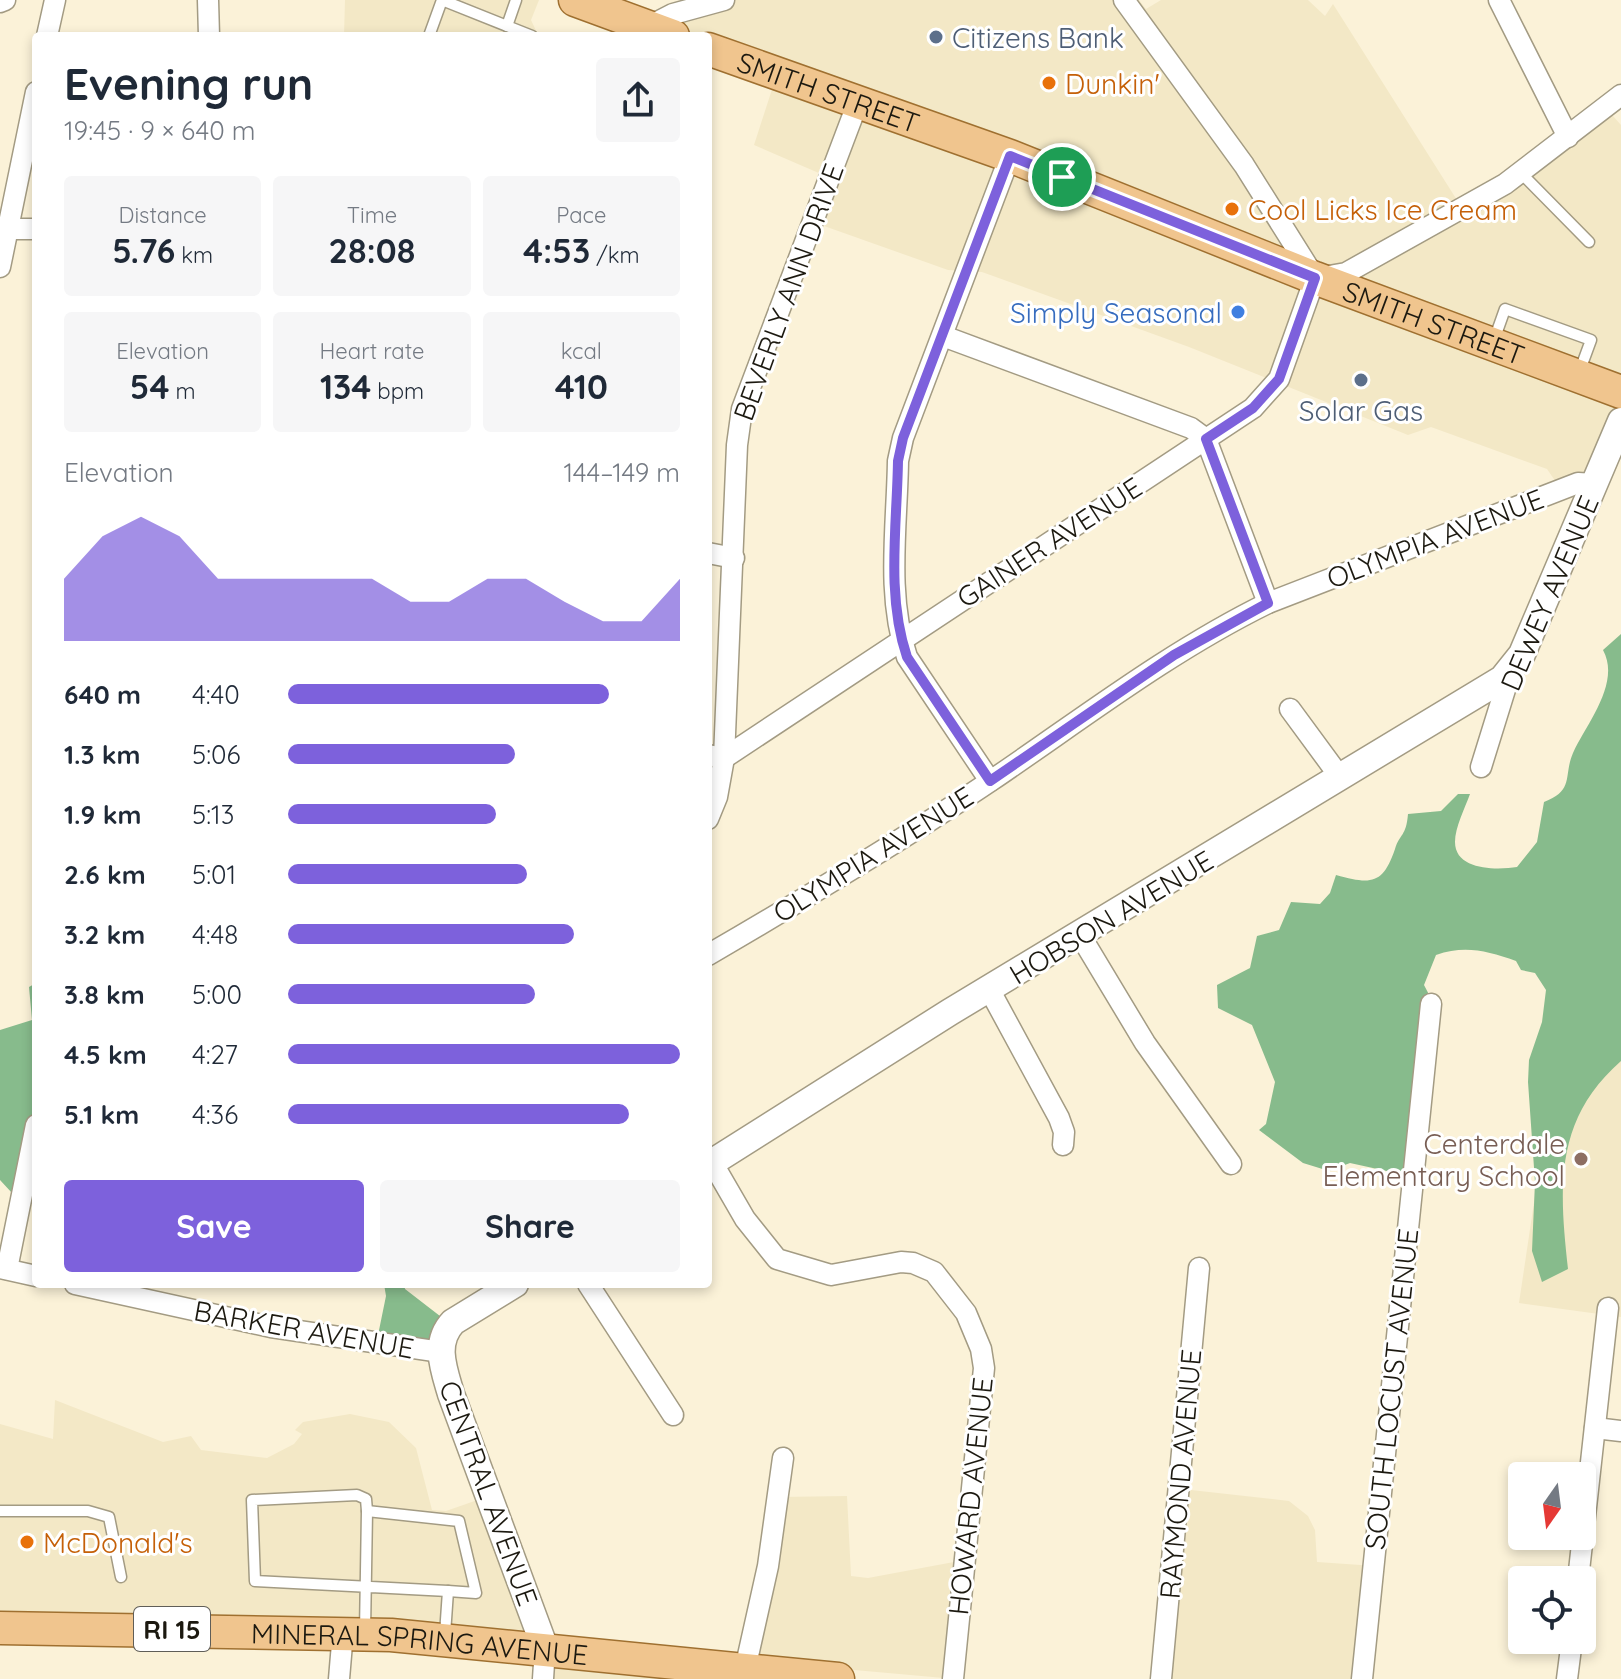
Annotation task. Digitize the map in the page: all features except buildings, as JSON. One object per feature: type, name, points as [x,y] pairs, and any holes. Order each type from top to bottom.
[{"type":"main road","points":[[589,3],[651,32]]},
{"type":"main road","name":"SMITH STREET","points":[[712,50],[1010,156],[1315,278],[1621,392]]},
{"type":"main road","name":"MINERAL SPRING AVENUE","points":[[0,1628],[354,1633],[445,1639],[544,1664],[838,1679]]},
{"type":"street","points":[[48,32],[55,0]]},
{"type":"street","points":[[208,0],[209,32]]},
{"type":"street","points":[[655,32],[724,0]]},
{"type":"street","points":[[1124,0],[1244,165],[1315,278],[1346,273],[1521,173],[1621,95]]},
{"type":"street","points":[[1499,0],[1568,137]]},
{"type":"street","name":"BEVERLY ANN DRIVE","points":[[712,809],[717,797],[716,757],[734,558],[737,445],[742,409],[858,102]]},
{"type":"street","points":[[0,267],[32,112]]},
{"type":"street","points":[[990,781],[907,657],[894,609],[900,448],[1010,156]]},
{"type":"street","points":[[8,229],[32,229]]},
{"type":"street","name":"GAINER AVENUE","points":[[716,757],[901,640],[1253,408],[1279,379],[1315,278]]},
{"type":"street","points":[[943,336],[1191,428],[1206,439],[1268,603]]},
{"type":"street","name":"DEWEY AVENUE","points":[[1481,767],[1512,667],[1522,654],[1621,421]]},
{"type":"street","name":"OLYMPIA AVENUE","points":[[712,953],[879,854],[1174,655],[1268,603],[1578,483],[1594,484]]},
{"type":"street","points":[[712,554],[734,558]]},
{"type":"street","name":"HOBSON AVENUE","points":[[712,1162],[989,989],[1486,691],[1512,667]]},
{"type":"street","points":[[1290,709],[1340,777]]},
{"type":"street","points":[[1080,935],[1145,1043],[1231,1164]]},
{"type":"street","points":[[989,989],[1059,1118],[1064,1132],[1063,1145]]},
{"type":"street","name":"SOUTH LOCUST AVENUE","points":[[1362,1679],[1431,1004]]},
{"type":"street","points":[[32,1142],[3,1269],[32,1275]]},
{"type":"street","name":"HOWARD AVENUE","points":[[712,1166],[745,1219],[777,1259],[831,1275],[913,1263],[934,1272],[966,1313],[981,1349],[984,1368],[953,1679]]},
{"type":"street","name":"RAYMOND AVENUE","points":[[1161,1679],[1199,1268]]},
{"type":"street","name":"BARKER AVENUE","points":[[93,1288],[271,1327],[441,1352]]},
{"type":"street","points":[[441,1352],[445,1331],[453,1322],[508,1288]]},
{"type":"street","points":[[591,1288],[673,1415]]},
{"type":"street","points":[[1580,1566],[1608,1308]]},
{"type":"street","name":"CENTRAL AVENUE","points":[[441,1352],[451,1394],[544,1664]]},
{"type":"street","points":[[1595,1428],[1621,1431]]},
{"type":"street","points":[[744,1674],[768,1566],[783,1458]]},
{"type":"street","points":[[339,1679],[354,1633]]},
{"type":"street","points":[[1567,1679],[1570,1654]]},
{"type":"lane","points":[[430,32],[442,0],[468,5],[522,32]]},
{"type":"lane","points":[[507,26],[516,0]]},
{"type":"lane","points":[[1521,173],[1589,242]]},
{"type":"lane","points":[[354,1633],[366,1584],[366,1499],[357,1495],[252,1500],[255,1581],[366,1584],[476,1593],[459,1521],[367,1511]]},
{"type":"lane","points":[[0,1511],[88,1511],[109,1517],[121,1577]]},
{"type":"lane","points":[[445,1639],[448,1591]]},
{"type":"shaded area","points":[[345,0],[539,0],[531,20],[537,32],[344,32]]},
{"type":"shaded area","points":[[717,0],[1139,0],[1146,9],[1161,0],[1308,0],[1325,16],[1333,4],[1462,208],[1605,107],[1621,125],[1621,421],[1596,477],[1560,488],[1547,469],[1431,427],[1408,435],[1189,347],[982,272],[948,270],[810,221],[828,177],[754,145],[776,77],[712,38],[712,32],[678,32],[661,18]]},
{"type":"shaded area","name":"Centerdale Elementary School","points":[[1621,1002],[1621,1317],[1519,1303],[1562,1015]]},
{"type":"shaded area","points":[[55,1400],[163,1442],[191,1436],[201,1450],[267,1458],[294,1444],[302,1434],[295,1430],[303,1422],[350,1414],[389,1422],[416,1448],[432,1510],[446,1511],[489,1496],[546,1640],[694,1679],[544,1679],[548,1649],[0,1618],[0,1424],[53,1439]]},
{"type":"shaded area","points":[[1182,1489],[1289,1501],[1308,1516],[1315,1530],[1317,1562],[1375,1566],[1363,1679],[1162,1679]]},
{"type":"shaded area","points":[[847,1496],[851,1576],[868,1578],[970,1559],[955,1679],[754,1661],[780,1497]]},
{"type":"green space","points":[[1621,634],[1621,1061],[1599,1084],[1583,1107],[1572,1131],[1563,1183],[1568,1269],[1542,1282],[1532,1251],[1535,1182],[1528,1082],[1529,1060],[1542,1022],[1546,990],[1535,973],[1521,970],[1516,961],[1486,952],[1457,950],[1436,955],[1424,985],[1436,1008],[1414,1177],[1350,1163],[1329,1171],[1303,1163],[1259,1130],[1266,1124],[1275,1082],[1252,1025],[1218,1008],[1217,985],[1250,968],[1257,936],[1279,930],[1291,902],[1320,904],[1330,893],[1336,875],[1367,880],[1381,875],[1404,831],[1408,814],[1441,811],[1458,794],[1470,794],[1455,836],[1457,852],[1462,859],[1479,866],[1517,867],[1537,842],[1544,802],[1564,787],[1573,753],[1605,689],[1608,676],[1603,650]]},
{"type":"green space","points":[[32,985],[32,1020],[29,987]]},
{"type":"green space","points":[[32,1020],[32,1185],[19,1213],[12,1193],[0,1180],[0,1030]]},
{"type":"green space","points":[[385,1288],[405,1288],[449,1323],[442,1344],[377,1340],[386,1296]]},
{"type":"place","name":"Citizens Bank","points":[[936,37]]},
{"type":"place","name":"Dunkin'","points":[[1049,83]]},
{"type":"place","name":"Cool Licks Ice Cream","points":[[1232,209]]},
{"type":"place","name":"Simply Seasonal","points":[[1238,312]]},
{"type":"place","name":"Solar Gas","points":[[1361,380]]},
{"type":"place","name":"Centerdale Elementary School","points":[[1581,1159]]},
{"type":"place","name":"McDonald's","points":[[27,1542]]},
{"type":"route","points":[[1010,156],[1062,177],[1315,278],[1279,379],[1253,408],[1206,439],[1268,603],[1174,655],[990,781],[907,657],[901,640],[894,609],[898,461],[903,438],[1010,156]]}]
